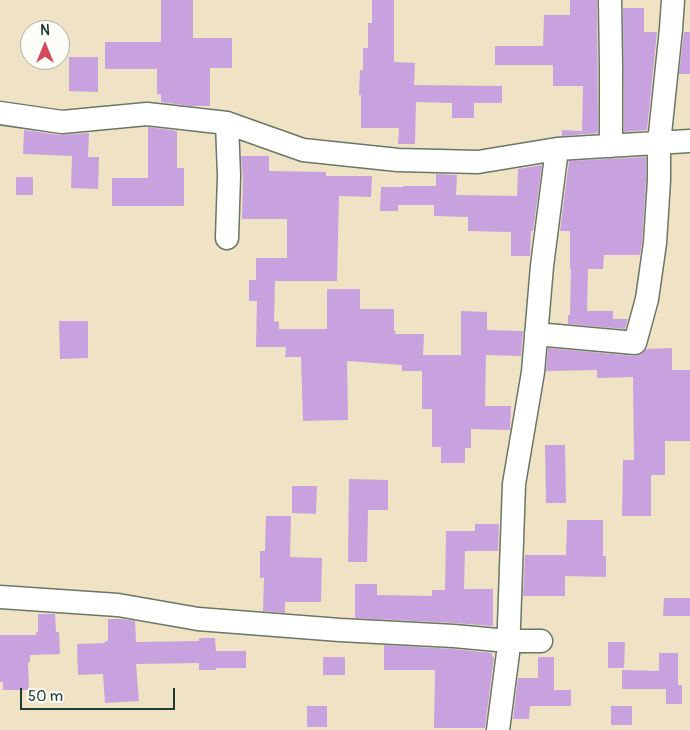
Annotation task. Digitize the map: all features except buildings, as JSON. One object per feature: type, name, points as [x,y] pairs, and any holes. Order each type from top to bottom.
[{"type":"street","points":[[610,0],[611,146]]},
{"type":"street","points":[[536,334],[635,344],[647,299],[655,243],[659,143],[673,0]]},
{"type":"street","points":[[0,113],[62,122],[147,114],[227,124],[303,150],[398,160],[478,162],[557,149],[690,141]]},
{"type":"street","points":[[227,124],[229,176],[227,238]]},
{"type":"street","points":[[498,730],[508,653],[514,484],[533,372],[542,266],[557,149]]},
{"type":"street","points":[[0,597],[118,605],[208,620],[508,641],[542,641]]}]
